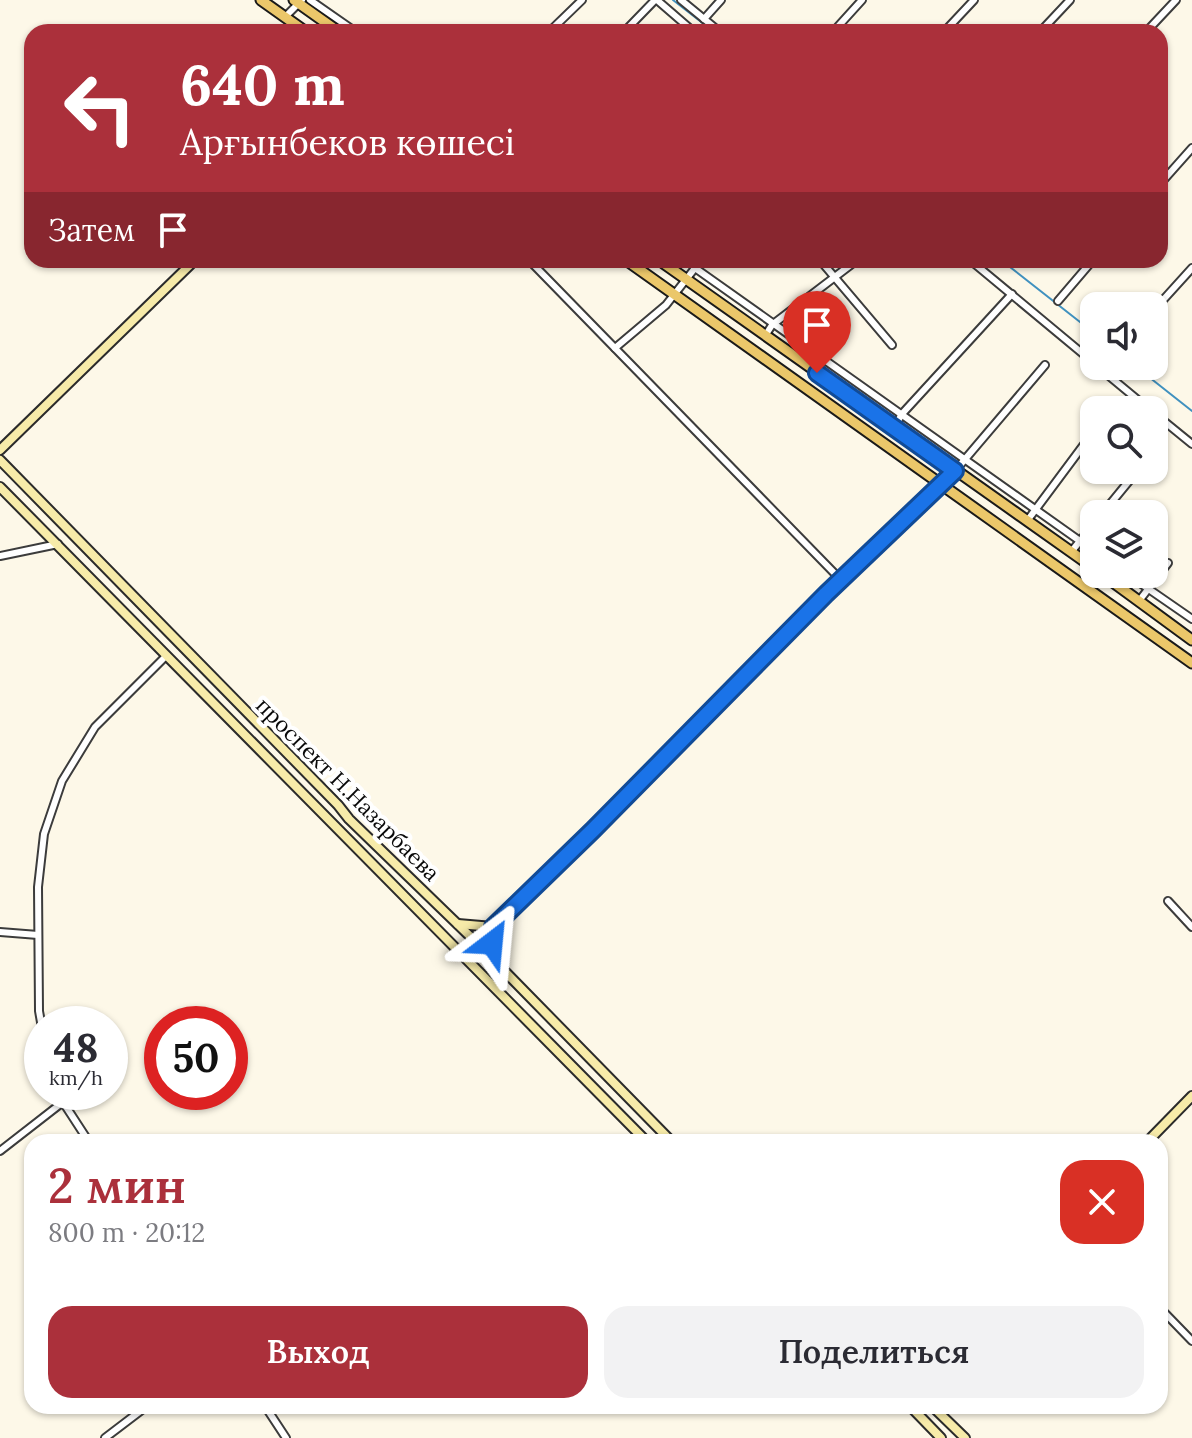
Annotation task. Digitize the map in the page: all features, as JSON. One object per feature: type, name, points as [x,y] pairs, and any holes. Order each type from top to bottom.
[{"type":"main road","points":[[261,0],[295,24]]},
{"type":"main road","points":[[298,1],[328,24]]},
{"type":"main road","points":[[0,450],[187,268]]},
{"type":"main road","points":[[637,268],[1192,663]]},
{"type":"main road","points":[[670,268],[1080,558]]},
{"type":"main road","name":"проспект Н.Назарбаева","points":[[0,460],[349,819],[477,943],[664,1134]]},
{"type":"main road","name":"проспект Н.Назарбаева","points":[[0,487],[639,1134]]},
{"type":"main road","points":[[1121,588],[1192,640]]},
{"type":"main road","points":[[457,924],[493,927],[494,960]]},
{"type":"main road","points":[[1155,1134],[1192,1096]]},
{"type":"main road","points":[[918,1414],[941,1438]]},
{"type":"main road","points":[[940,1414],[965,1438]]},
{"type":"street","points":[[310,0],[344,24]]},
{"type":"street","points":[[557,24],[582,0]]},
{"type":"street","points":[[632,24],[656,0],[684,24]]},
{"type":"street","points":[[681,0],[710,24]]},
{"type":"street","points":[[704,19],[721,0]]},
{"type":"street","points":[[840,24],[862,0]]},
{"type":"street","points":[[952,24],[974,0]]},
{"type":"street","points":[[1048,24],[1070,0]]},
{"type":"street","points":[[1154,24],[1176,0]]},
{"type":"street","points":[[285,17],[298,1]]},
{"type":"street","points":[[1168,175],[1192,148]]},
{"type":"street","points":[[537,268],[841,580]]},
{"type":"street","points":[[615,348],[666,305],[695,268],[1080,541],[1071,552]]},
{"type":"street","points":[[827,268],[892,345]]},
{"type":"street","points":[[765,336],[772,325],[847,268]]},
{"type":"street","points":[[980,268],[1080,351]]},
{"type":"street","points":[[1058,301],[1086,268]]},
{"type":"street","points":[[1168,295],[1192,268]]},
{"type":"street","points":[[895,428],[901,415],[1012,294]]},
{"type":"street","points":[[463,956],[841,580],[955,471],[1045,365]]},
{"type":"street","points":[[1114,380],[1133,396]]},
{"type":"street","points":[[1168,425],[1192,444]]},
{"type":"street","points":[[1027,521],[1080,450]]},
{"type":"street","points":[[1113,500],[1127,484]]},
{"type":"street","points":[[0,556],[58,544]]},
{"type":"street","points":[[1139,601],[1148,589],[1192,619]]},
{"type":"street","points":[[39,1006],[38,887],[44,834],[62,781],[95,727],[166,656]]},
{"type":"street","points":[[1168,901],[1192,927]]},
{"type":"street","points":[[0,932],[38,935]]},
{"type":"street","points":[[0,1151],[53,1110]]},
{"type":"street","points":[[68,1110],[84,1134]]},
{"type":"street","points":[[1168,1316],[1192,1341]]},
{"type":"street","points":[[105,1438],[136,1414]]},
{"type":"street","points":[[270,1414],[286,1438]]},
{"type":"waterway","points":[[673,0],[704,24]]},
{"type":"waterway","points":[[1011,268],[1080,322]]},
{"type":"waterway","points":[[1153,380],[1192,411]]},
{"type":"route","points":[[492,943],[493,927],[826,594],[955,471],[817,373]]}]
